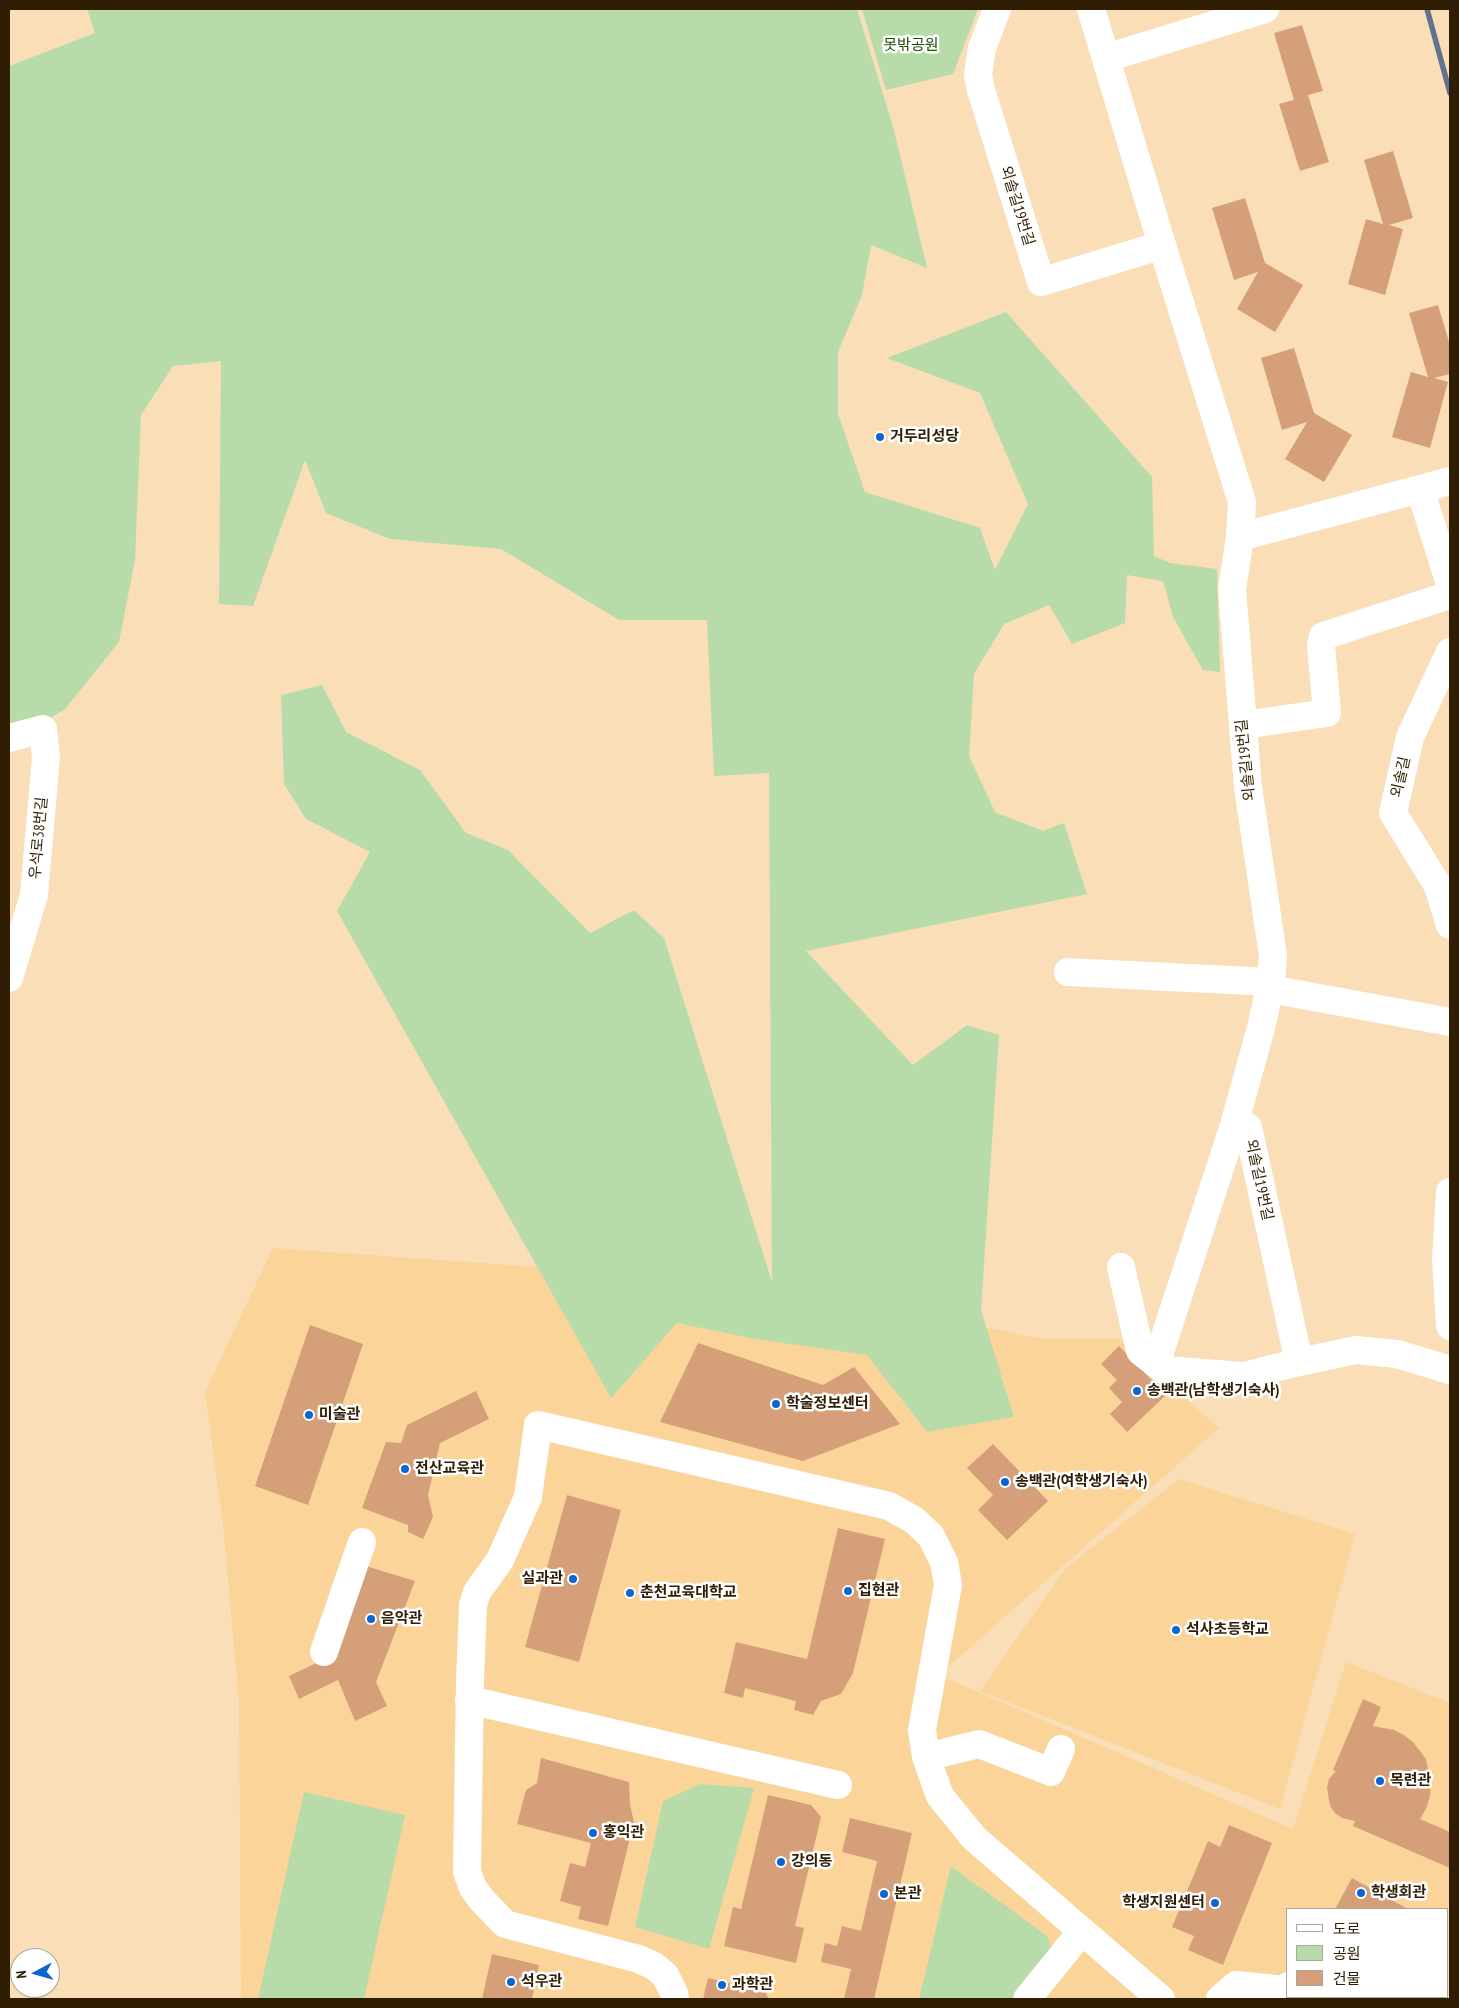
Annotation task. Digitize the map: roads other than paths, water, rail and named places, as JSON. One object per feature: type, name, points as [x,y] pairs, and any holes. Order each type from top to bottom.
[{"type":"street","name":"외솔길19번길","points":[[996,9],[982,48],[978,75],[1041,282],[1162,245]]},
{"type":"street","name":"외솔길19번길","points":[[1090,9],[1242,502],[1240,536],[1232,589],[1248,787],[1273,956],[1271,986],[1234,1125],[1248,1127],[1299,1362]]},
{"type":"street","points":[[1106,58],[1264,9]]},
{"type":"street","points":[[1240,536],[1450,480]]},
{"type":"street","points":[[1420,489],[1450,584]]},
{"type":"street","points":[[1243,724],[1327,712],[1321,645],[1324,636],[1450,595]]},
{"type":"street","name":"외솔길","points":[[1450,652],[1410,737],[1392,813],[1438,886],[1450,925]]},
{"type":"street","name":"우석로38번길","points":[[9,738],[43,729],[46,757],[34,895],[9,978]]},
{"type":"street","points":[[1068,972],[1271,986],[1450,1022]]},
{"type":"street","points":[[1156,1364],[1234,1125]]},
{"type":"street","points":[[1450,1192],[1446,1260],[1450,1326]]},
{"type":"street","points":[[1121,1267],[1140,1351],[1164,1370],[1244,1376],[1356,1350],[1398,1354],[1450,1370]]},
{"type":"street","points":[[675,1999],[674,1993],[664,1975],[654,1966],[639,1959],[505,1924],[486,1906],[473,1888],[467,1872],[469,1700],[473,1605],[477,1592],[500,1560],[528,1497],[538,1425],[889,1506],[914,1520],[930,1536],[944,1562],[948,1585],[922,1730],[926,1757],[940,1796],[974,1838],[1161,1999]]},
{"type":"street","points":[[324,1652],[362,1542]]},
{"type":"street","points":[[469,1700],[838,1785]]},
{"type":"street","points":[[926,1757],[979,1744],[1051,1772],[1061,1749]]},
{"type":"street","points":[[1027,1999],[1082,1932]]},
{"type":"street","points":[[1220,1999],[1236,1985],[1286,1990]]},
{"type":"waterway","points":[[1427,9],[1450,93]]},
{"type":"place","name":"거두리성당","points":[[880,437]]},
{"type":"place","name":"송백관(남학생기숙사)","points":[[1137,1391]]},
{"type":"place","name":"학술정보센터","points":[[776,1404]]},
{"type":"place","name":"미술관","points":[[309,1415]]},
{"type":"place","name":"전산교육관","points":[[405,1469]]},
{"type":"place","name":"송백관(여학생기숙사)","points":[[1005,1482]]},
{"type":"place","name":"실과관","points":[[573,1579]]},
{"type":"place","name":"집현관","points":[[848,1591]]},
{"type":"place","name":"춘천교육대학교","points":[[630,1593]]},
{"type":"place","name":"음악관","points":[[371,1619]]},
{"type":"place","name":"석사초등학교","points":[[1176,1630]]},
{"type":"place","name":"목련관","points":[[1380,1781]]},
{"type":"place","name":"홍익관","points":[[593,1833]]},
{"type":"place","name":"강의동","points":[[781,1862]]},
{"type":"place","name":"학생회관","points":[[1361,1893]]},
{"type":"place","name":"본관","points":[[884,1894]]},
{"type":"place","name":"학생지원센터","points":[[1215,1903]]},
{"type":"place","name":"석우관","points":[[511,1982]]},
{"type":"place","name":"과학관","points":[[722,1985]]},
{"type":"park label","name":"못밖공원","points":[[911,46]]}]
